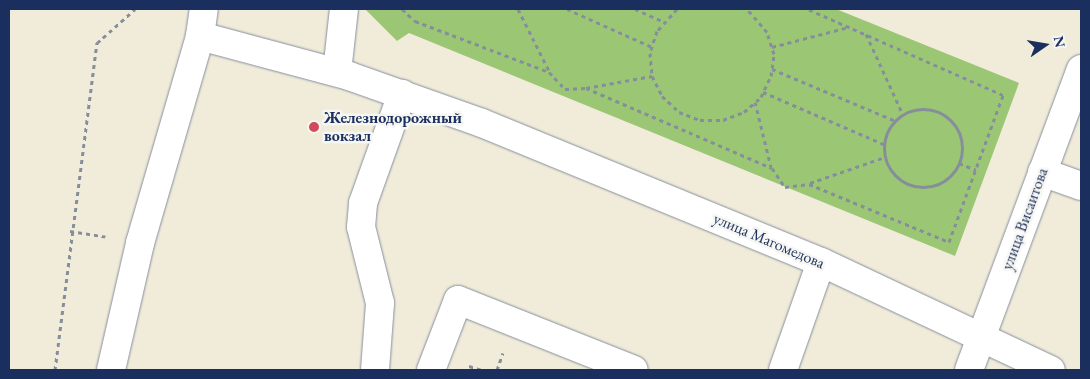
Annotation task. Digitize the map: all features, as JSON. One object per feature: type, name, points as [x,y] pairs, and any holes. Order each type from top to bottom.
[{"type":"street","points":[[111,370],[140,243],[200,36],[204,9]]},
{"type":"street","points":[[337,72],[344,9]]},
{"type":"street","name":"улица Магомедова","points":[[200,36],[337,72],[482,123],[821,262],[981,340],[1050,370]]},
{"type":"street","name":"улица Висаитова","points":[[969,370],[1081,69]]},
{"type":"street","points":[[375,370],[380,302],[361,227],[363,203],[402,94]]},
{"type":"street","points":[[1042,172],[1081,186]]},
{"type":"street","points":[[783,370],[821,262]]},
{"type":"street","points":[[431,370],[458,300],[634,370]]},
{"type":"path","points":[[55,370],[97,43],[135,9]]},
{"type":"path","points":[[402,9],[415,21],[549,72]]},
{"type":"path","points":[[518,9],[549,72],[565,89],[586,88],[652,76]]},
{"type":"path","points":[[567,9],[652,47]]},
{"type":"path","points":[[635,9],[662,21]]},
{"type":"path","points":[[677,9],[662,21],[652,47],[652,76],[662,96],[679,112],[700,120],[723,120],[755,102],[763,92],[772,69],[772,47],[767,32],[747,9]]},
{"type":"path","points":[[808,9],[1003,95],[949,242],[809,184]]},
{"type":"path","points":[[772,47],[850,27]]},
{"type":"path","points":[[866,34],[903,115]]},
{"type":"path","points":[[772,69],[896,121]]},
{"type":"path","points":[[586,88],[772,168]]},
{"type":"path","points":[[763,92],[886,145]]},
{"type":"path","points":[[755,102],[772,168],[785,187],[809,184],[885,157]]},
{"type":"path","points":[[920,109],[942,114],[958,129],[963,151],[956,172],[938,185],[916,187],[896,176],[885,157],[886,134],[903,115],[920,109]]},
{"type":"path","points":[[958,163],[976,170]]},
{"type":"green space","points":[[365,9],[836,9],[1019,83],[955,256],[409,33],[397,41]]},
{"type":"place","name":"Железнодорожный вокзал","points":[[314,127]]}]
